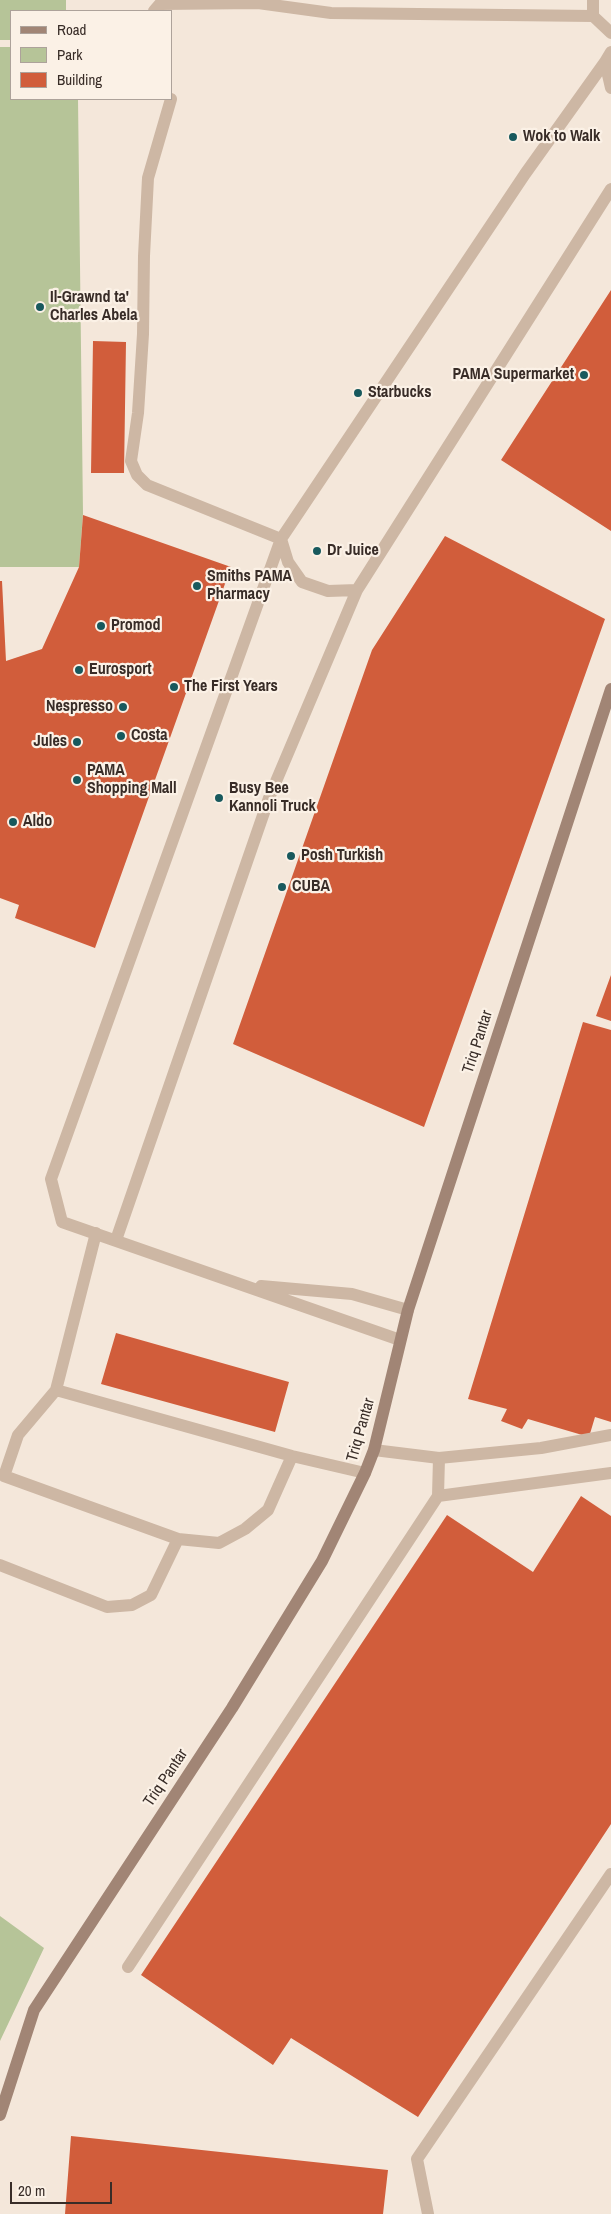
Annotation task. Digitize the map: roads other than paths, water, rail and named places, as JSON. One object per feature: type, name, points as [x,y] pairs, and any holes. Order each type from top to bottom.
[{"type":"main road","name":"Triq Pantar","points":[[0,2115],[34,2010],[232,1708],[322,1561],[365,1473],[374,1450],[408,1310],[611,689]]},
{"type":"street","points":[[593,16],[594,0]]},
{"type":"street","points":[[155,10],[160,4],[258,3],[331,13],[593,16],[611,33]]},
{"type":"street","points":[[608,57],[611,88]]},
{"type":"street","points":[[400,1340],[62,1222],[51,1179],[281,539],[520,182],[608,57]]},
{"type":"street","points":[[170,100],[148,178],[143,334],[138,413],[131,461],[137,475],[147,485],[281,539]]},
{"type":"street","points":[[116,1240],[269,798],[357,590],[611,189]]},
{"type":"street","points":[[281,539],[288,562],[302,582],[328,590],[357,590]]},
{"type":"street","points":[[96,1233],[56,1390],[18,1435],[2,1476],[178,1539],[219,1543],[245,1529],[268,1510],[292,1456]]},
{"type":"street","points":[[244,1284],[352,1294],[408,1310]]},
{"type":"street","points":[[56,1390],[292,1456],[365,1473]]},
{"type":"street","points":[[374,1450],[439,1458],[541,1448],[611,1435]]},
{"type":"street","points":[[128,1968],[438,1496],[439,1458]]},
{"type":"street","points":[[438,1496],[611,1473]]},
{"type":"street","points":[[0,1565],[107,1607],[132,1605],[151,1595],[178,1539]]},
{"type":"street","points":[[428,2214],[417,2159],[611,1874]]},
{"type":"place","name":"Wok to Walk","points":[[513,137]]},
{"type":"place","name":"Il-Grawnd ta' Charles Abela","points":[[40,307]]},
{"type":"place","name":"PAMA Supermarket","points":[[584,375]]},
{"type":"place","name":"Starbucks","points":[[358,393]]},
{"type":"place","name":"Dr Juice","points":[[317,551]]},
{"type":"place","name":"Smiths PAMA Pharmacy","points":[[197,586]]},
{"type":"place","name":"Promod","points":[[101,626]]},
{"type":"place","name":"Eurosport","points":[[79,670]]},
{"type":"place","name":"The First Years","points":[[174,687]]},
{"type":"place","name":"Nespresso","points":[[123,707]]},
{"type":"place","name":"Costa","points":[[121,736]]},
{"type":"place","name":"Jules","points":[[77,742]]},
{"type":"place","name":"PAMA Shopping Mall","points":[[77,780]]},
{"type":"place","name":"Busy Bee Kannoli Truck","points":[[219,798]]},
{"type":"place","name":"Aldo","points":[[13,822]]},
{"type":"place","name":"Posh Turkish","points":[[291,856]]},
{"type":"place","name":"CUBA","points":[[282,887]]}]
